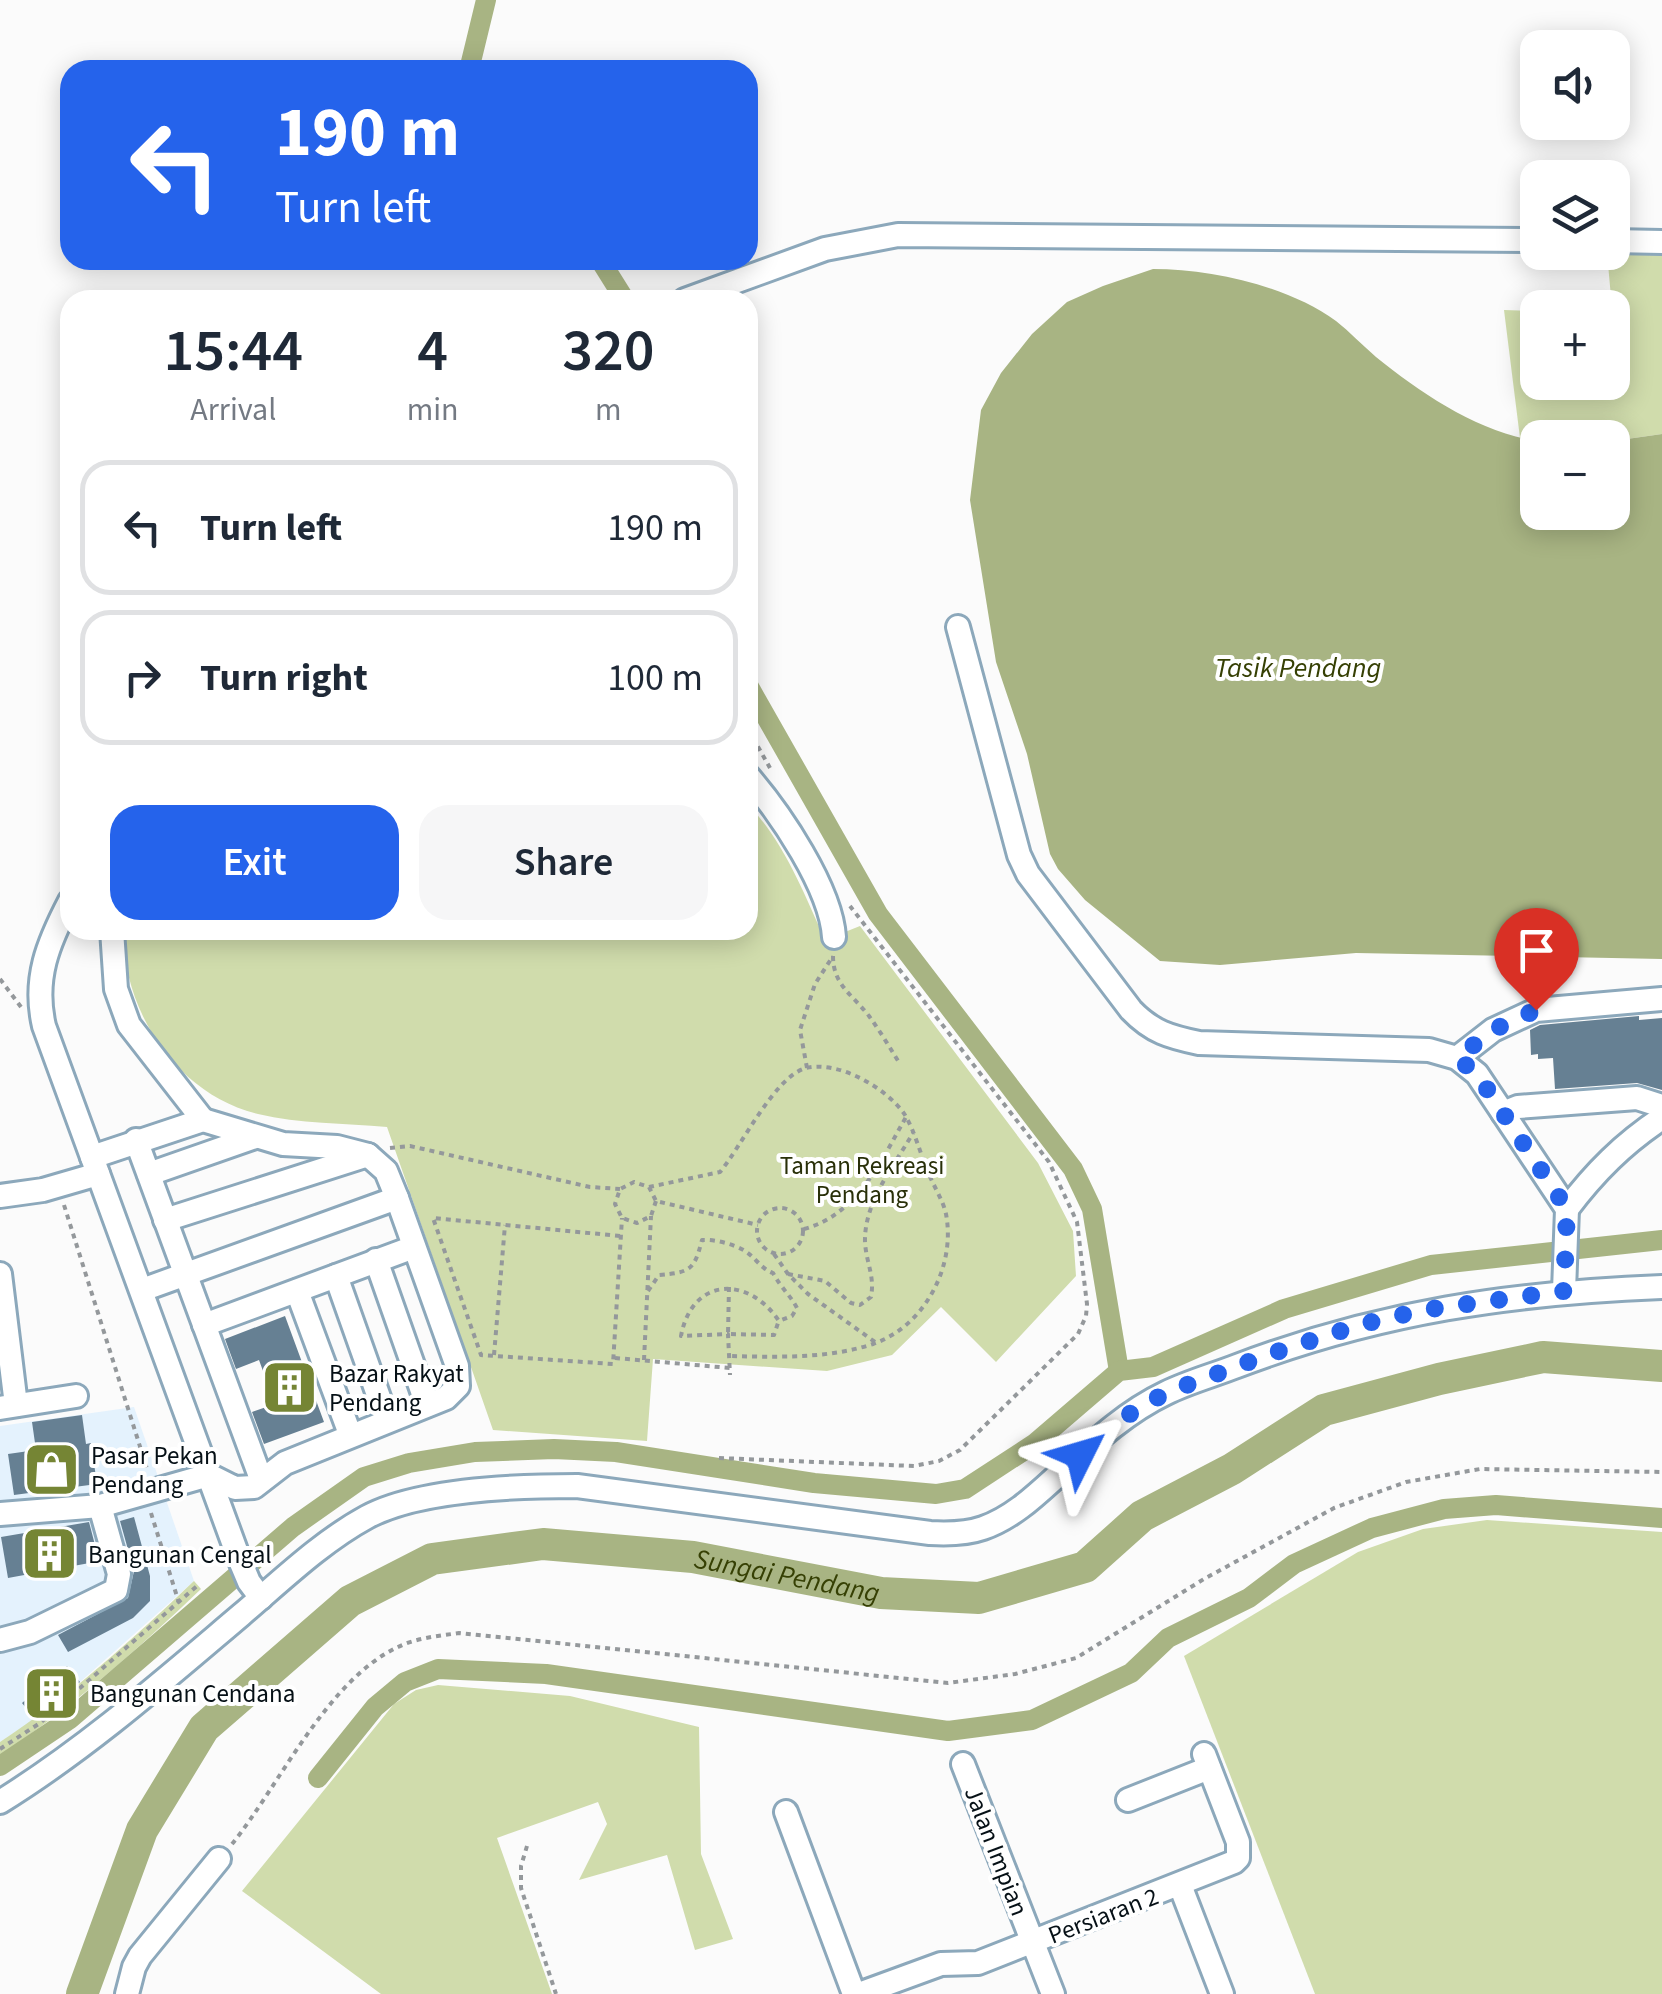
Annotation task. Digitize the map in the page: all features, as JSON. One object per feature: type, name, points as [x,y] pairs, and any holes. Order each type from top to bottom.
[{"type":"street","points":[[712,290],[825,249],[898,235],[1520,240]]},
{"type":"street","points":[[1630,241],[1662,242]]},
{"type":"street","points":[[958,626],[1019,855],[1028,874],[1148,1027],[1165,1036],[1199,1043],[1429,1050],[1457,1058],[1477,1074],[1567,1209]]},
{"type":"street","points":[[758,787],[794,837],[816,882],[834,946]]},
{"type":"street","points":[[60,924],[41,967],[39,1006],[44,1026],[238,1556],[255,1590]]},
{"type":"street","points":[[0,1514],[100,1506],[208,1475],[236,1488],[254,1487],[285,1462],[446,1398],[458,1386],[457,1366],[386,1171],[368,1155],[338,1146],[284,1144],[202,1120],[129,1026],[116,989],[113,940]]},
{"type":"street","points":[[1457,1058],[1493,1030],[1536,1010],[1662,998]]},
{"type":"street","points":[[1503,1113],[1518,1107],[1637,1098],[1662,1106]]},
{"type":"street","points":[[1564,1279],[1567,1209],[1595,1172],[1620,1148],[1662,1118]]},
{"type":"street","points":[[0,1196],[42,1190],[136,1140],[202,1120]]},
{"type":"street","points":[[149,1174],[255,1137]]},
{"type":"street","points":[[136,1140],[260,1479]]},
{"type":"street","points":[[165,1220],[368,1155]]},
{"type":"street","points":[[142,1290],[397,1198]]},
{"type":"street","points":[[204,1325],[414,1247]]},
{"type":"street","points":[[376,1260],[428,1405]]},
{"type":"street","points":[[0,1274],[8,1407],[76,1396]]},
{"type":"street","points":[[336,1276],[387,1420]]},
{"type":"street","points":[[0,1802],[107,1728],[255,1590],[367,1517],[429,1499],[520,1486],[577,1486],[956,1534],[1008,1516],[1106,1432],[1136,1409],[1168,1392],[1359,1325],[1564,1279],[1662,1287]]},
{"type":"street","points":[[297,1291],[350,1434]]},
{"type":"street","points":[[0,1640],[30,1632],[116,1590],[118,1574],[100,1506]]},
{"type":"street","name":"Persiaran 2","points":[[856,1994],[941,1964],[978,1964],[1228,1867],[1238,1858],[1238,1842],[1206,1761],[1128,1800]]},
{"type":"street","name":"Jalan Impian","points":[[964,1764],[1053,1994]]},
{"type":"street","points":[[786,1812],[856,1994]]},
{"type":"street","points":[[128,1994],[140,1956],[220,1859]]},
{"type":"street","points":[[1180,1885],[1222,1994]]},
{"type":"path","points":[[758,746],[776,778]]},
{"type":"path","points":[[719,1458],[914,1466],[939,1461],[960,1450],[1078,1334],[1086,1316],[1076,1222],[1049,1162],[850,906]]},
{"type":"path","points":[[834,946],[833,969],[840,984],[869,1016],[900,1064]]},
{"type":"path","points":[[808,1068],[800,1030],[815,984],[834,946]]},
{"type":"path","points":[[368,1155],[410,1146],[590,1187],[620,1189],[634,1182],[650,1186],[720,1172],[741,1146],[766,1101],[796,1074],[808,1068],[850,1071],[896,1103],[906,1117],[946,1214],[944,1265],[936,1292],[915,1315],[876,1343],[811,1355],[729,1356]]},
{"type":"path","points":[[804,1228],[822,1224],[870,1182],[906,1117]]},
{"type":"path","points":[[788,1274],[825,1282],[851,1303],[860,1305],[871,1296],[874,1281],[866,1242],[870,1208],[913,1133]]},
{"type":"path","points":[[644,1360],[651,1216],[656,1201],[650,1186]]},
{"type":"path","points":[[620,1189],[615,1204],[622,1218],[613,1364],[480,1355],[433,1218],[620,1236]]},
{"type":"path","points":[[656,1201],[758,1224]]},
{"type":"path","points":[[64,1204],[179,1603]]},
{"type":"path","points":[[774,1254],[789,1253],[801,1244],[804,1228],[798,1215],[786,1207],[770,1208],[759,1218],[756,1233],[762,1247],[774,1254],[808,1294],[876,1343]]},
{"type":"path","points":[[622,1218],[637,1223],[651,1216]]},
{"type":"path","points":[[494,1355],[505,1225]]},
{"type":"path","points":[[648,1290],[659,1274],[685,1273],[696,1263],[702,1240],[715,1240],[745,1251],[760,1268],[773,1273],[797,1308],[792,1316],[778,1321]]},
{"type":"path","points":[[729,1287],[758,1297],[778,1321],[774,1335],[681,1336],[690,1306],[729,1287]]},
{"type":"path","points":[[729,1287],[730,1376]]},
{"type":"path","points":[[614,1358],[730,1368]]},
{"type":"path","points":[[220,1859],[331,1704],[372,1664],[397,1647],[425,1638],[459,1633],[948,1683],[1015,1674],[1076,1658],[1204,1579],[1334,1508],[1406,1482],[1480,1470],[1662,1472]]},
{"type":"path","points":[[0,1748],[40,1723],[198,1585]]},
{"type":"path","points":[[527,1846],[520,1888],[556,1994]]},
{"type":"shaded area","points":[[134,1407],[194,1581],[80,1682],[0,1742],[0,1426]]},
{"type":"green space","points":[[1630,253],[1662,254],[1662,434],[1630,439],[1630,420],[1520,420],[1520,438],[1504,310],[1520,310],[1520,400],[1630,400],[1630,290],[1610,290],[1609,270],[1630,270]]},
{"type":"green space","name":"Taman Rekreasi Pendang","points":[[758,816],[783,852],[825,940],[860,926],[1038,1163],[1073,1231],[1076,1276],[996,1362],[941,1307],[892,1355],[827,1371],[653,1359],[647,1441],[493,1430],[387,1127],[258,1114],[229,1104],[202,1088],[179,1068],[144,1019],[125,960],[124,940],[758,940]]},
{"type":"green space","points":[[1487,1520],[1662,1532],[1662,1994],[1315,1994],[1184,1656],[1358,1552],[1423,1529]]},
{"type":"green space","points":[[194,1581],[201,1589],[153,1634],[79,1697],[0,1755],[0,1742],[100,1666]]},
{"type":"green space","points":[[438,1685],[570,1696],[699,1727],[701,1854],[733,1939],[695,1950],[667,1855],[579,1880],[607,1824],[598,1802],[497,1838],[552,1994],[381,1994],[242,1891],[394,1704],[416,1690]]},
{"type":"water","name":"Tasik Pendang","points":[[1153,269],[1200,272],[1273,289],[1317,309],[1394,371],[1452,410],[1520,437],[1520,530],[1630,530],[1630,439],[1662,434],[1662,959],[1356,953],[1220,965],[1160,961],[1085,900],[1058,869],[1050,854],[1027,754],[996,662],[970,500],[981,410],[1001,373],[1032,334],[1067,302]]},
{"type":"building","points":[[1639,1016],[1639,1020],[1662,1018],[1662,1090],[1637,1083],[1555,1089],[1553,1058],[1538,1059],[1538,1054],[1531,1055],[1530,1030],[1540,1025]]},
{"type":"building","name":"Bazar Rakyat Pendang","points":[[285,1316],[324,1422],[264,1444],[252,1412],[275,1404],[259,1360],[236,1369],[225,1339]]},
{"type":"building","name":"Pasar Pekan Pendang","points":[[82,1415],[97,1484],[14,1495],[8,1454],[36,1450],[32,1422]]},
{"type":"building","points":[[134,1517],[150,1576],[150,1601],[133,1618],[68,1652],[58,1635],[128,1598],[134,1571],[120,1521]]},
{"type":"building","name":"Bangunan Cengal","points":[[89,1522],[95,1562],[8,1578],[1,1537]]},
{"type":"building","name":"Bangunan Cendana","points":[[67,1666],[80,1682],[35,1719],[22,1703]]},
{"type":"waterway","points":[[471,60],[486,0]]},
{"type":"waterway","points":[[606,270],[619,290]]},
{"type":"waterway","points":[[758,703],[878,914],[1073,1169],[1092,1209],[1119,1371]]},
{"type":"waterway","points":[[0,1766],[70,1719],[293,1527],[364,1477],[409,1463],[475,1452],[554,1449],[616,1452],[814,1483],[936,1494],[965,1489],[1034,1444],[1119,1371],[1153,1367],[1284,1309],[1431,1265],[1662,1240]]},
{"type":"waterway","name":"Sungai Pendang","points":[[82,1994],[142,1830],[204,1728],[350,1601],[432,1559],[543,1544],[693,1557],[881,1593],[979,1598],[1085,1567],[1142,1516],[1232,1469],[1324,1410],[1439,1379],[1543,1357],[1662,1366]]},
{"type":"waterway","points":[[318,1778],[375,1707],[405,1682],[438,1669],[546,1674],[948,1731],[1032,1720],[1131,1673],[1168,1638],[1249,1598],[1294,1564],[1372,1528],[1444,1509],[1496,1505],[1662,1518]]},
{"type":"place","name":"Bazar Rakyat Pendang","points":[[290,1387]]},
{"type":"place","name":"Pasar Pekan Pendang","points":[[52,1469]]},
{"type":"place","name":"Bangunan Cengal","points":[[49,1554]]},
{"type":"place","name":"Bangunan Cendana","points":[[51,1693]]},
{"type":"route","points":[[1080,1455],[1136,1409],[1168,1392],[1270,1354],[1359,1325],[1423,1310],[1564,1291],[1567,1209],[1477,1074],[1457,1058],[1493,1030],[1536,1010]]}]
